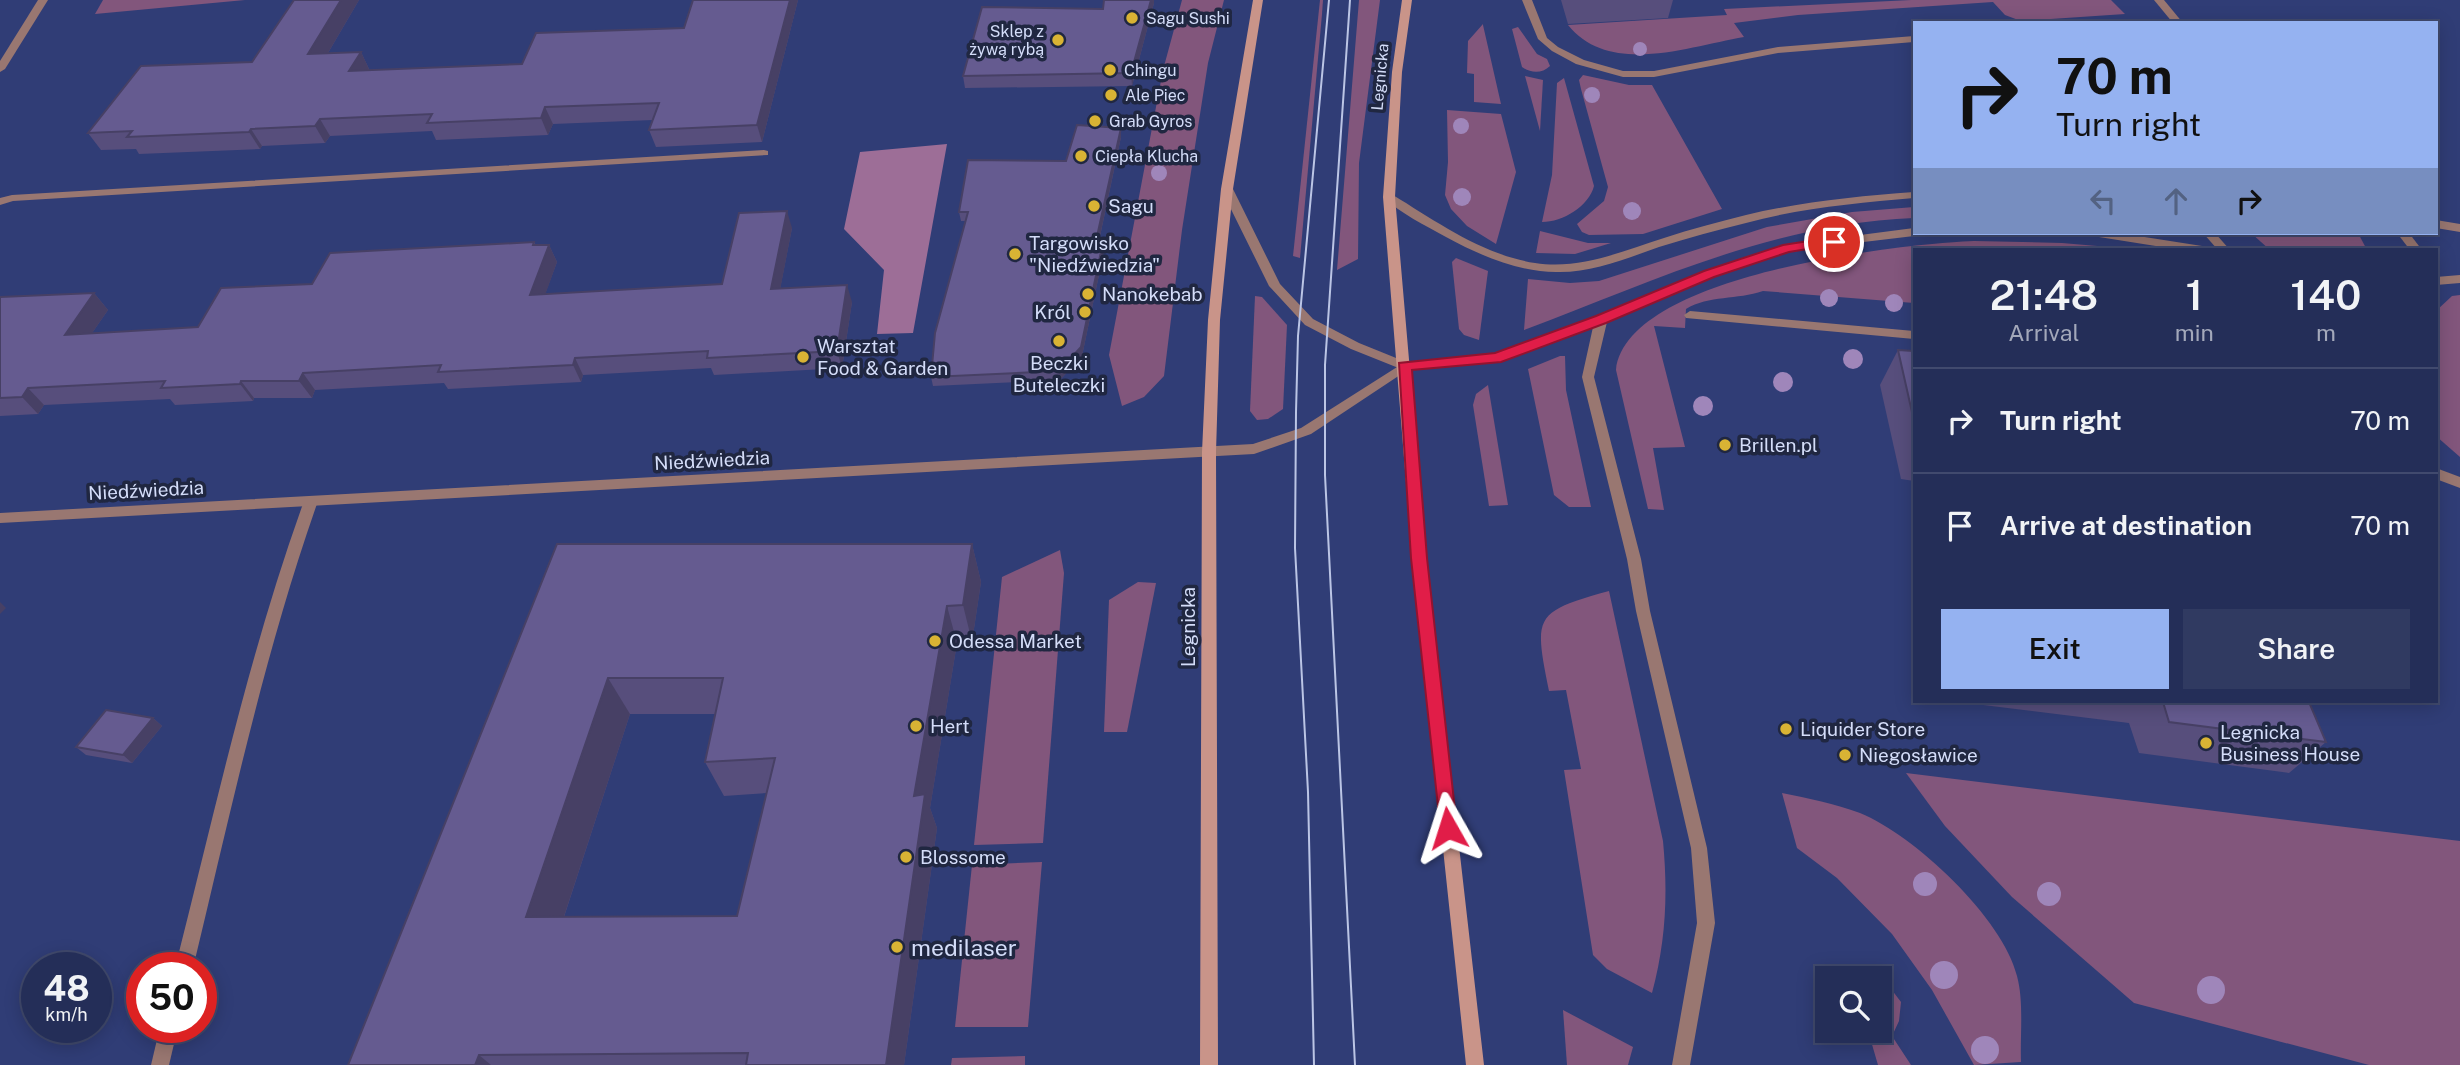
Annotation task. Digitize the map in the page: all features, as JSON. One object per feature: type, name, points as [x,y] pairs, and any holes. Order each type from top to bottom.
[{"type":"main road","name":"Legnicka","points":[[1209,1065],[1209,452],[1214,320],[1227,189],[1258,0]]},
{"type":"main road","name":"Legnicka","points":[[1407,0],[1397,72],[1389,197],[1430,671],[1475,1065]]},
{"type":"street","points":[[0,69],[43,0]]},
{"type":"street","points":[[1527,0],[1543,39],[1555,49],[1580,62],[1623,74],[1654,74],[1778,50],[1913,38]]},
{"type":"street","points":[[2160,0],[2176,21]]},
{"type":"street","points":[[0,202],[12,198],[764,153]]},
{"type":"street","points":[[1227,189],[1275,286],[1309,322],[1405,366],[1496,358],[1601,320],[1709,274],[1787,248],[1913,232]]},
{"type":"street","points":[[1389,197],[1445,233],[1503,260],[1538,268],[1572,270],[1612,262],[1668,241],[1750,218],[1860,199],[1913,195]]},
{"type":"street","points":[[2438,224],[2460,228]]},
{"type":"street","points":[[2111,235],[2190,248]]},
{"type":"street","points":[[2438,281],[2460,279]]},
{"type":"street","points":[[1690,315],[1913,335]]},
{"type":"street","points":[[1601,320],[1588,377],[1634,559],[1643,611],[1699,848],[1706,923],[1681,1065]]},
{"type":"street","name":"Niedźwiedzia","points":[[0,518],[1254,449],[1306,431],[1405,366]]},
{"type":"street","points":[[2438,474],[2460,483]]},
{"type":"street","points":[[188,952],[291,554],[311,501]]},
{"type":"street","points":[[160,1065],[166,1043]]},
{"type":"shaded area","points":[[103,0],[245,0],[95,14]]},
{"type":"shaded area","points":[[1182,0],[1224,0],[1208,63],[1182,230],[1164,376],[1144,397],[1122,406],[1109,355],[1163,70]]},
{"type":"shaded area","points":[[1320,0],[1323,0],[1322,14],[1300,258],[1293,256]]},
{"type":"shaded area","points":[[1359,0],[1380,0],[1359,163],[1358,259],[1337,270]]},
{"type":"shaded area","points":[[1911,0],[2111,0],[2125,14],[2021,21],[2005,15],[1993,2],[1798,15],[1734,23],[1744,37],[1652,54],[1606,50],[1585,41],[1568,25],[1727,15],[1724,9]]},
{"type":"shaded area","points":[[1483,24],[1501,104],[1474,102],[1474,74],[1467,73],[1468,41]]},
{"type":"shaded area","points":[[1518,27],[1537,54],[1547,59],[1550,66],[1547,69],[1536,72],[1522,67],[1512,29]]},
{"type":"shaded area","points":[[1583,75],[1629,85],[1652,85],[1722,209],[1643,234],[1589,235],[1582,232],[1577,224],[1604,201],[1608,187],[1581,89],[1579,80]]},
{"type":"shaded area","points":[[1525,76],[1543,80],[1540,131]]},
{"type":"shaded area","points":[[1564,78],[1594,186],[1587,200],[1574,212],[1542,222],[1552,175],[1557,83]]},
{"type":"shaded area","points":[[1447,110],[1501,114],[1516,172],[1496,244],[1467,226],[1451,209],[1445,195],[1448,162]]},
{"type":"shaded area","points":[[947,144],[913,333],[877,334],[884,270],[844,229],[860,152]]},
{"type":"shaded area","points":[[1913,207],[1913,218],[1811,231],[1762,243],[1667,275],[1524,330],[1528,279],[1570,283],[1599,281],[1767,227],[1852,212]]},
{"type":"shaded area","points":[[1540,231],[1588,243],[1611,243],[1575,254],[1536,253]]},
{"type":"shaded area","points":[[2253,235],[2359,235],[2366,248],[2268,248]]},
{"type":"shaded area","points":[[1974,241],[2062,243],[2121,248],[1913,248],[1913,303],[1763,291],[1704,302],[1686,309],[1685,328],[1654,326],[1685,447],[1653,448],[1664,510],[1648,509],[1616,370],[1631,337],[1665,310],[1714,288],[1770,271],[1830,258],[1937,244]]},
{"type":"shaded area","points":[[1456,258],[1488,271],[1479,340],[1464,335],[1459,329],[1452,262]]},
{"type":"shaded area","points":[[2460,295],[2460,457],[2438,438],[2438,309],[2452,296]]},
{"type":"shaded area","points":[[1255,296],[1262,297],[1287,325],[1283,409],[1268,419],[1257,420],[1250,411]]},
{"type":"shaded area","points":[[1565,356],[1566,390],[1591,507],[1569,507],[1554,495],[1528,369]]},
{"type":"shaded area","points":[[1488,385],[1508,505],[1489,506],[1473,405],[1476,394]]},
{"type":"shaded area","points":[[1060,550],[1064,573],[1043,843],[974,845],[1002,577]]},
{"type":"shaded area","points":[[1138,582],[1156,583],[1127,732],[1104,732],[1109,600]]},
{"type":"shaded area","points":[[1609,591],[1663,841],[1665,917],[1652,993],[1607,969],[1593,955],[1564,770],[1581,769],[1566,690],[1549,691],[1541,647],[1541,632],[1545,621],[1553,612],[1565,605]]},
{"type":"shaded area","points":[[1906,773],[2460,841],[2460,1065],[2369,1065],[2134,1003],[2012,897],[1945,826]]},
{"type":"shaded area","points":[[1782,793],[1851,810],[1882,824],[1930,859],[1954,881],[1994,929],[2017,976],[2021,1008],[2021,1062],[1974,1065],[1932,990],[1892,934],[1837,878],[1797,848]]},
{"type":"shaded area","points":[[1042,862],[1028,1027],[955,1027],[972,865]]},
{"type":"shaded area","points":[[1892,990],[1901,1002],[1899,1021],[1892,1036]]},
{"type":"shaded area","points":[[1563,1010],[1633,1047],[1628,1065],[1567,1065]]},
{"type":"shaded area","points":[[1892,1036],[1911,1065],[1878,1065],[1872,1043],[1892,1043]]},
{"type":"shaded area","points":[[1025,1056],[1025,1065],[951,1065],[952,1058]]},
{"type":"building","points":[[294,0],[341,0],[308,54],[361,52],[349,71],[522,64],[536,33],[684,28],[693,0],[790,0],[757,125],[649,130],[659,103],[545,107],[541,118],[427,123],[432,114],[320,119],[315,126],[251,129],[249,132],[127,137],[132,131],[88,133],[141,66],[252,62]]},
{"type":"building","points":[[1104,0],[1151,0],[1131,73],[963,76],[982,7],[1103,9]]},
{"type":"building","points":[[1077,125],[1121,128],[1096,241],[1103,242],[1081,347],[1059,371],[931,377],[935,333],[968,212],[959,212],[968,160],[1066,161]]},
{"type":"building","points":[[787,211],[771,289],[847,285],[837,351],[707,358],[708,351],[575,358],[573,365],[438,372],[441,365],[303,373],[299,381],[241,381],[240,384],[161,388],[165,381],[28,388],[22,397],[0,398],[0,297],[94,293],[65,335],[198,327],[221,288],[312,284],[330,253],[534,242],[533,245],[549,245],[530,295],[722,284],[739,213]]},
{"type":"building","points":[[1898,350],[1913,351],[1913,417]]},
{"type":"building","points":[[557,544],[972,544],[963,605],[947,606],[914,796],[925,794],[886,1065],[746,1065],[748,1053],[479,1055],[475,1065],[348,1065]],"holes":[[[608,678],[723,678],[705,762],[775,758],[737,916],[526,917]]]},
{"type":"building","points":[[2163,703],[2309,703],[2326,742],[2169,722]]},
{"type":"building","points":[[106,710],[153,718],[123,755],[76,747]]},
{"type":"tram line","points":[[1314,1065],[1308,792],[1295,548],[1296,412],[1298,336],[1329,0]]},
{"type":"tram line","points":[[1350,0],[1325,365],[1325,475],[1355,1065]]},
{"type":"place","name":"Sagu Sushi","points":[[1132,18]]},
{"type":"place","name":"Sklep z żywą rybą","points":[[1058,40]]},
{"type":"place","name":"Chingu","points":[[1110,70]]},
{"type":"place","name":"Ale Piec","points":[[1111,95]]},
{"type":"place","name":"Grab Gyros","points":[[1095,121]]},
{"type":"place","name":"Ciepła Klucha","points":[[1081,156]]},
{"type":"place","name":"Sagu","points":[[1094,206]]},
{"type":"place","name":"Targowisko \"Niedźwiedzia\"","points":[[1015,254]]},
{"type":"place","name":"Nanokebab","points":[[1088,294]]},
{"type":"place","name":"Król","points":[[1085,312]]},
{"type":"place","name":"Beczki Buteleczki","points":[[1059,341]]},
{"type":"place","name":"Warsztat Food & Garden","points":[[803,357]]},
{"type":"place","name":"Brillen.pl","points":[[1725,445]]},
{"type":"place","name":"Odessa Market","points":[[935,641]]},
{"type":"place","name":"Hert","points":[[916,726]]},
{"type":"place","name":"Liquider Store","points":[[1786,729]]},
{"type":"place","name":"Legnicka Business House","points":[[2206,743]]},
{"type":"place","name":"Niegosławice","points":[[1845,755]]},
{"type":"place","name":"Blossome","points":[[906,857]]},
{"type":"place","name":"medilaser","points":[[897,947]]},
{"type":"route","points":[[1448,828],[1414,506],[1405,366],[1496,358],[1601,320],[1709,274],[1787,248],[1834,242]]}]
